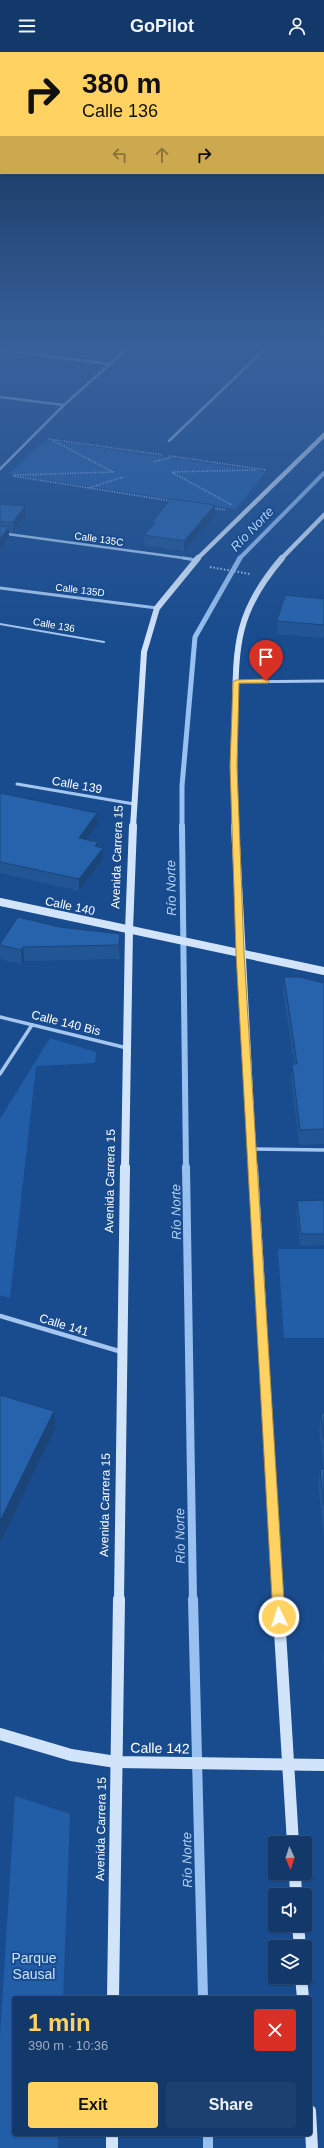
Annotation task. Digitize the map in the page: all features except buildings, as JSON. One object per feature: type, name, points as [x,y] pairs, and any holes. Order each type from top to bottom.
[{"type":"main road","name":"Avenida Carrera 15","points":[[113,1996],[129,930],[134,804],[144,652],[157,608],[196,560],[313,446]]},
{"type":"main road","points":[[293,1836],[265,1396],[240,953],[234,766],[236,654],[240,631],[252,601],[266,577],[278,562],[324,515]]},
{"type":"main road","name":"Calle 140","points":[[0,902],[324,971]]},
{"type":"main road","name":"Calle 142","points":[[0,1734],[71,1755],[116,1762],[324,1766]]},
{"type":"main road","points":[[302,1984],[303,1996]]},
{"type":"main road","points":[[112,2136],[112,2148]]},
{"type":"main road","points":[[311,2136],[312,2148]]},
{"type":"street","points":[[0,469],[22,446]]},
{"type":"street","name":"Calle 135C","points":[[0,533],[196,560]]},
{"type":"street","name":"Calle 135D","points":[[0,588],[157,608]]},
{"type":"street","points":[[236,682],[324,681]]},
{"type":"street","name":"Calle 139","points":[[17,784],[134,804]]},
{"type":"street","name":"Calle 140 Bis","points":[[0,1017],[127,1048]]},
{"type":"street","points":[[0,1074],[32,1025]]},
{"type":"street","points":[[252,1149],[324,1150]]},
{"type":"street","name":"Calle 141","points":[[0,1316],[122,1352]]},
{"type":"lane","name":"Calle 136","points":[[0,624],[104,642]]},
{"type":"path","points":[[62,446],[113,472],[10,475],[174,502]]},
{"type":"path","points":[[96,446],[271,471]]},
{"type":"path","points":[[154,462],[174,457]]},
{"type":"path","points":[[246,511],[172,472],[266,470]]},
{"type":"path","points":[[88,488],[123,478]]},
{"type":"path","points":[[206,507],[246,511]]},
{"type":"path","points":[[208,566],[249,574]]},
{"type":"green space","points":[[40,446],[86,446],[266,472],[236,509],[9,474]]},
{"type":"green space","points":[[50,1038],[96,1052],[95,1063],[36,1066],[10,1298],[0,1295],[0,1119]]},
{"type":"green space","points":[[278,1249],[324,1249],[324,1338],[284,1338]]},
{"type":"green space","name":"Parque Sausal","points":[[15,1796],[70,1814],[63,1996],[12,1996],[12,2136],[58,2136],[58,2148],[0,2148],[0,2037]]},
{"type":"waterway","name":"Río Norte","points":[[239,559],[324,473]]},
{"type":"waterway","name":"Río Norte","points":[[182,826],[182,786],[195,637],[240,558]]},
{"type":"waterway","name":"Río Norte","points":[[182,826],[186,1168]]},
{"type":"waterway","name":"Río Norte","points":[[186,1167],[193,1600]]},
{"type":"waterway","name":"Río Norte","points":[[193,1599],[203,1996]]},
{"type":"waterway","name":"Río Norte","points":[[208,2136],[208,2148]]},
{"type":"route","points":[[266,681],[236,682],[234,766],[240,953],[279,1617]]}]
